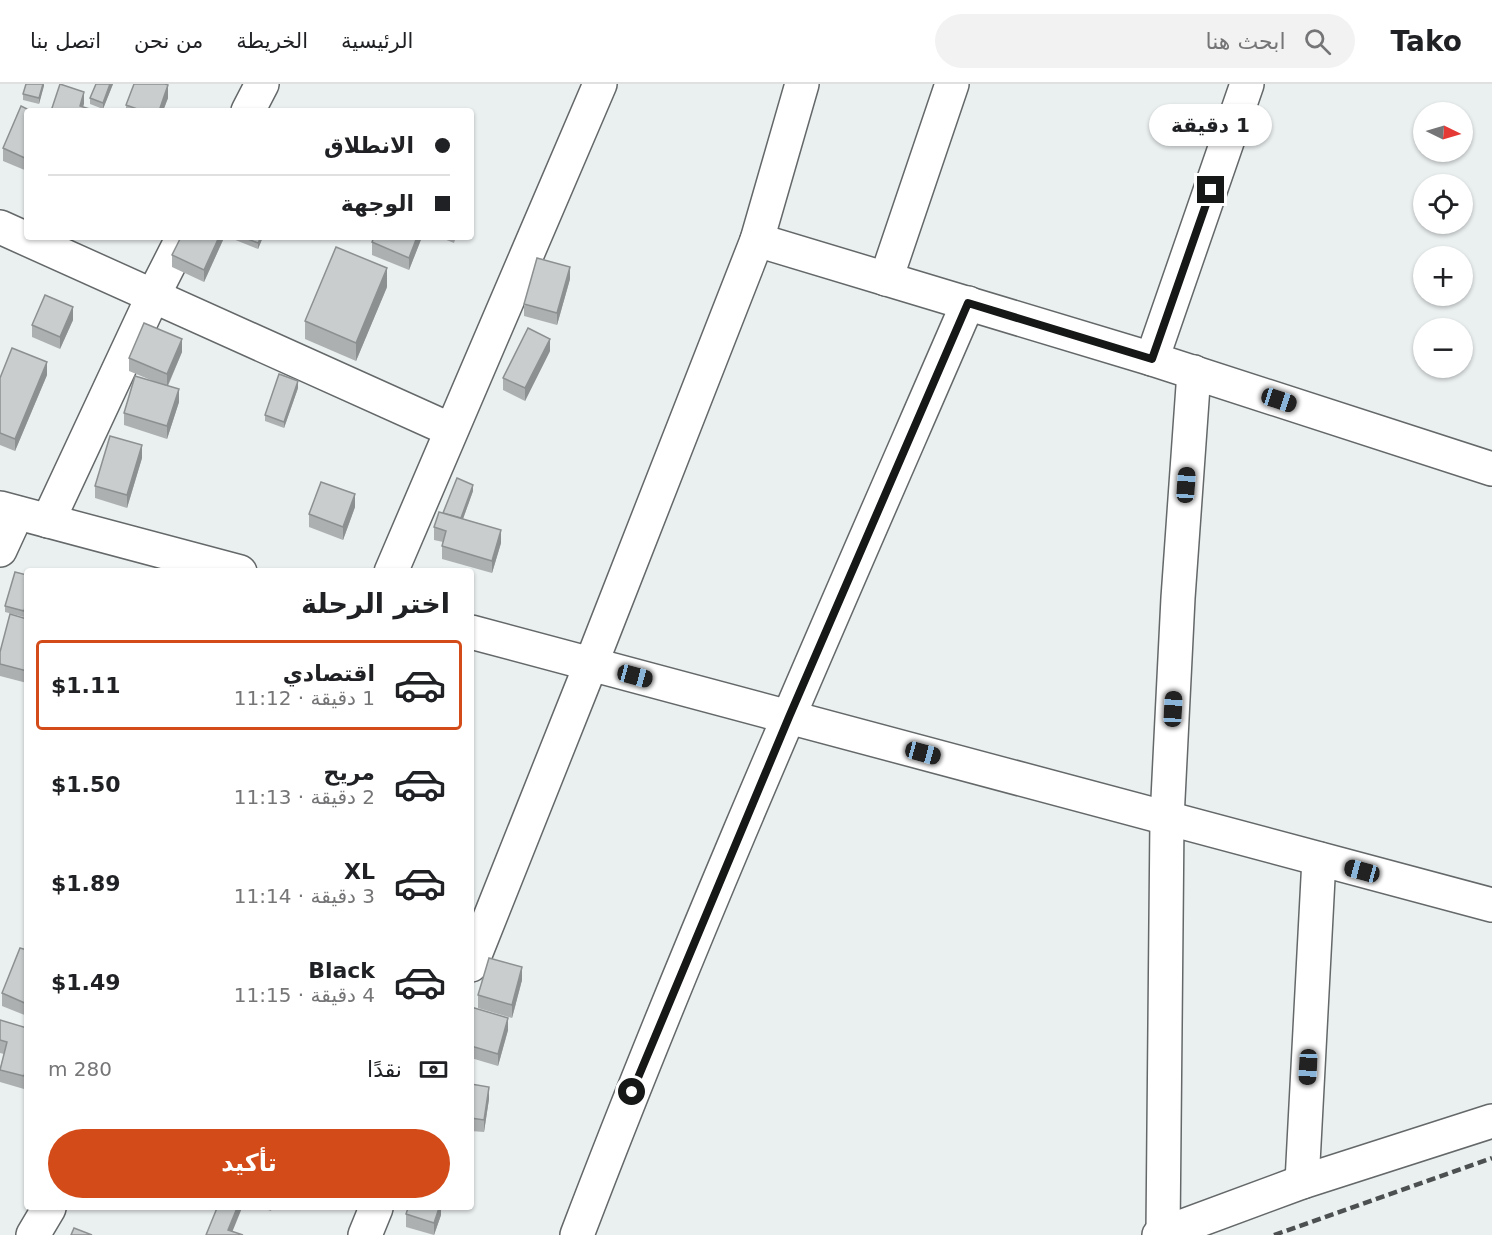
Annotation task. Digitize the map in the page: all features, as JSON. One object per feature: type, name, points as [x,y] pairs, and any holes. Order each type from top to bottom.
[{"type":"street","points":[[250,108],[262,84]]},
{"type":"street","points":[[394,568],[600,84]]},
{"type":"street","points":[[474,957],[756,240],[801,84]]},
{"type":"street","points":[[886,279],[952,84]]},
{"type":"street","points":[[1152,359],[1247,84]]},
{"type":"street","points":[[0,227],[24,238]]},
{"type":"street","points":[[29,240],[451,430]]},
{"type":"street","points":[[48,521],[181,240]]},
{"type":"street","points":[[756,240],[1194,372],[1492,469]]},
{"type":"street","points":[[577,1235],[623,1114],[789,717],[968,303]]},
{"type":"street","points":[[1194,372],[1178,598],[1167,819],[1161,1234],[1302,1182],[1492,1121]]},
{"type":"street","points":[[0,550],[8,511],[225,568]]},
{"type":"street","points":[[474,633],[1492,905]]},
{"type":"street","points":[[1302,1182],[1319,859]]},
{"type":"street","points":[[33,1235],[48,1210]]},
{"type":"street","points":[[365,1235],[375,1210]]},
{"type":"building","points":[[26,84],[43,84],[39,98],[23,94]]},
{"type":"building","points":[[60,84],[84,92],[80,106],[86,108],[52,108]]},
{"type":"building","points":[[96,84],[110,84],[103,103],[90,98]]},
{"type":"building","points":[[134,84],[168,85],[160,108],[134,108],[126,105]]},
{"type":"building","points":[[21,106],[25,108],[24,158],[3,148]]},
{"type":"building","points":[[180,240],[218,240],[204,270],[172,255]]},
{"type":"building","points":[[373,240],[416,240],[409,258],[372,242]]},
{"type":"building","points":[[336,247],[387,268],[356,343],[305,321]]},
{"type":"building","points":[[537,258],[570,267],[557,313],[524,304]]},
{"type":"building","points":[[45,295],[73,307],[60,337],[32,325]]},
{"type":"building","points":[[144,323],[182,339],[167,374],[129,358]]},
{"type":"building","points":[[528,328],[550,339],[525,388],[503,378]]},
{"type":"building","points":[[12,348],[47,362],[15,439],[0,433],[0,378]]},
{"type":"building","points":[[279,374],[298,381],[284,422],[265,415]]},
{"type":"building","points":[[135,376],[179,389],[167,426],[124,413]]},
{"type":"building","points":[[110,436],[142,445],[127,495],[95,486]]},
{"type":"building","points":[[457,478],[473,485],[461,518],[443,513]]},
{"type":"building","points":[[321,482],[355,494],[343,527],[309,514]]},
{"type":"building","points":[[439,512],[501,530],[492,561],[442,546],[446,531],[434,527]]},
{"type":"building","points":[[15,572],[24,574],[24,611],[5,606]]},
{"type":"building","points":[[10,614],[24,618],[24,670],[0,664],[0,652]]},
{"type":"building","points":[[20,948],[24,949],[24,1003],[2,993]]},
{"type":"building","points":[[489,958],[522,967],[512,1005],[478,995]]},
{"type":"building","points":[[474,1008],[508,1018],[498,1054],[474,1047]]},
{"type":"building","points":[[0,1020],[24,1027],[24,1076],[0,1070],[7,1042],[0,1040]]},
{"type":"building","points":[[474,1084],[489,1087],[484,1120],[474,1118]]},
{"type":"building","points":[[216,1210],[236,1210],[228,1230],[243,1235],[206,1235]]},
{"type":"building","points":[[407,1210],[438,1210],[434,1223],[406,1214]]},
{"type":"building","points":[[74,1228],[92,1235],[71,1235]]},
{"type":"railway","points":[[1274,1235],[1492,1158]]},
{"type":"route","points":[[632,1092],[789,717],[968,303],[1152,359],[1211,190]]}]
